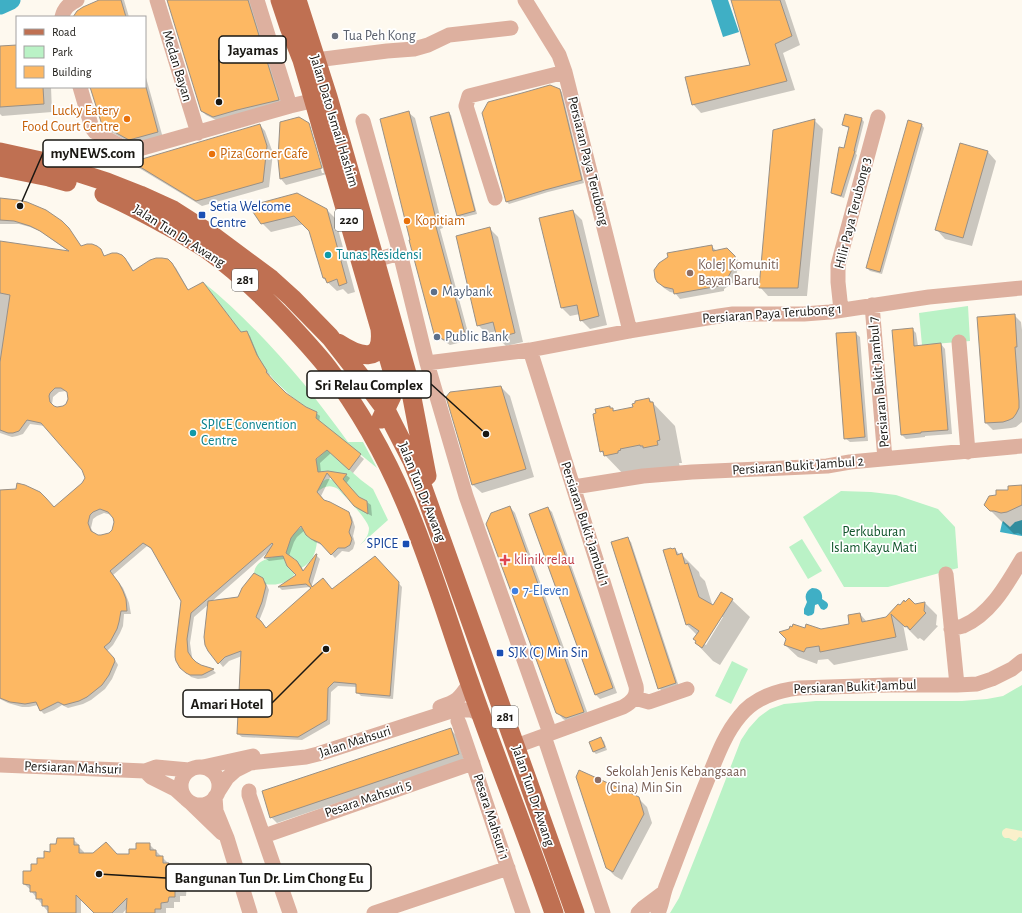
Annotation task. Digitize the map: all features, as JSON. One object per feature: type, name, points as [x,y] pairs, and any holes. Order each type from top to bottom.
[{"type":"main road","name":"Jalan Dato Ismail Hashim","points":[[280,0],[289,27],[309,60]]},
{"type":"main road","name":"Jalan Dato Ismail Hashim","points":[[297,0],[309,60],[375,260],[408,377],[435,523]]},
{"type":"main road","name":"Jalan Dato Ismail Hashim","points":[[321,98],[391,363],[394,386],[392,396],[381,420],[382,428],[384,435],[414,495],[431,539],[449,623]]},
{"type":"main road","name":"Jalan Tun Dr Awang","points":[[0,152],[41,161],[108,182],[173,210],[210,233],[271,279],[292,298],[330,338],[365,382],[386,410],[412,461],[423,488],[575,912]]},
{"type":"main road","name":"Jalan Tun Dr Awang","points":[[0,167],[48,177],[101,193],[127,204],[208,250],[235,271],[260,294],[327,367],[369,429],[405,501],[420,538],[470,683],[554,913]]},
{"type":"main road","points":[[330,338],[352,351],[362,354],[370,354],[376,352],[379,346],[381,333],[380,325]]},
{"type":"street","points":[[62,16],[66,7],[70,3],[77,0]]},
{"type":"street","name":"Medan Bayan","points":[[157,0],[198,132]]},
{"type":"street","points":[[257,0],[290,106]]},
{"type":"street","name":"Persiaran Paya Terubong","points":[[525,0],[559,55],[565,72],[630,331]]},
{"type":"street","points":[[309,60],[414,49],[428,45],[450,35],[511,28]]},
{"type":"street","points":[[494,198],[466,106],[469,96],[565,72]]},
{"type":"street","points":[[80,88],[92,128],[95,132],[128,150],[135,150],[321,98]]},
{"type":"street","name":"Hilir Paya Terubong 3","points":[[841,310],[838,265],[878,117]]},
{"type":"street","points":[[363,121],[400,253],[427,363],[466,496],[547,734],[603,913]]},
{"type":"street","points":[[375,260],[400,253]]},
{"type":"street","name":"Persiaran Paya Terubong 1","points":[[427,363],[530,350],[630,331],[733,314],[804,314],[929,297],[1022,288]]},
{"type":"street","name":"Persiaran Bukit Jambul 7","points":[[872,305],[885,459]]},
{"type":"street","points":[[959,342],[968,452]]},
{"type":"street","name":"Persiaran Bukit Jambul 1","points":[[530,350],[636,686],[637,690],[634,698]]},
{"type":"street","name":"Persiaran Bukit Jambul 2","points":[[574,487],[642,476],[692,472],[827,466],[850,462],[1022,446]]},
{"type":"street","points":[[951,629],[964,625],[978,617],[999,595],[1022,559]]},
{"type":"street","points":[[946,574],[957,685]]},
{"type":"street","name":"Persiaran Bukit Jambul","points":[[658,913],[691,820],[723,743],[731,728],[741,715],[754,704],[772,694],[800,688],[977,684],[992,680],[1012,669],[1022,661]]},
{"type":"street","points":[[470,683],[460,697],[456,710],[471,710],[482,715]]},
{"type":"street","points":[[516,746],[623,707],[634,698],[648,702],[687,690]]},
{"type":"street","name":"Jalan Mahsuri","points":[[196,769],[249,760],[318,754],[456,710]]},
{"type":"street","name":"Pesara Mahsuri 1","points":[[456,710],[459,723],[523,913]]},
{"type":"street","points":[[145,771],[151,777],[175,789],[189,801],[201,805],[211,801],[227,778],[249,760]]},
{"type":"street","name":"Pesara Mahsuri 5","points":[[264,836],[473,763]]},
{"type":"street","name":"Persiaran Mahsuri","points":[[0,765],[145,771],[156,767],[196,769]]},
{"type":"street","points":[[227,838],[183,795],[181,784],[185,774],[196,769],[209,770],[217,779],[216,811],[227,838],[250,913]]},
{"type":"street","points":[[249,791],[290,913]]},
{"type":"street","points":[[374,913],[404,908],[508,868]]},
{"type":"street","points":[[638,913],[664,893]]},
{"type":"green space","points":[[203,282],[217,293],[256,330],[304,384],[348,442],[363,442],[377,468],[316,418],[317,412],[306,407],[291,396],[275,381],[241,332]]},
{"type":"green space","points":[[968,306],[970,341],[922,345],[919,313]]},
{"type":"green space","points":[[327,450],[373,489],[388,520],[360,545],[364,541],[369,528],[360,513],[335,487],[327,486],[317,492],[323,481],[331,479],[353,504],[363,511],[368,512],[367,501],[359,497],[329,471],[324,471],[316,475],[316,460]]},
{"type":"green space","name":"Perkuburan Islam Kayu Mati","points":[[841,491],[896,495],[938,509],[955,527],[958,568],[888,587],[844,587],[803,517]]},
{"type":"green space","points":[[304,527],[308,536],[317,541],[316,550],[313,557],[305,566],[301,568],[295,559],[286,554],[293,534]]},
{"type":"green space","points":[[802,539],[822,571],[808,579],[789,547]]},
{"type":"green space","points":[[284,556],[287,566],[296,572],[290,579],[283,583],[270,585],[265,584],[264,580],[254,575],[256,566],[259,563],[266,559]]},
{"type":"green space","points":[[732,661],[748,669],[731,704],[715,696]]},
{"type":"green space","points":[[1022,685],[1022,913],[670,913],[679,898],[741,740],[759,717],[770,709],[784,704],[816,701],[962,701],[987,699],[1003,696]]},
{"type":"sand","points":[[1006,828],[1022,831],[1022,838],[1019,837],[1016,841],[1014,841],[1009,838],[1005,838],[1002,832]]},
{"type":"water","points":[[711,0],[728,0],[739,32],[723,37]]},
{"type":"water","points":[[1022,520],[1022,536],[1000,532],[1003,521],[1010,527],[1015,522]]},
{"type":"water","points":[[812,588],[820,591],[822,594],[822,599],[828,605],[824,610],[821,609],[818,604],[815,605],[814,613],[808,616],[804,614],[804,609],[807,602],[807,592]]},
{"type":"building","points":[[99,0],[121,0],[126,16],[74,16],[77,11]]},
{"type":"building","points":[[167,0],[248,0],[279,100],[213,117],[201,111]]},
{"type":"building","points":[[731,0],[780,0],[792,36],[775,44],[787,81],[692,105],[685,77],[750,65]]},
{"type":"building","points":[[16,45],[16,88],[43,88],[44,104],[0,107],[0,46]]},
{"type":"building","points":[[550,85],[560,89],[582,180],[506,202],[482,113],[488,102]]},
{"type":"building","name":"Lucky Eatery Food Court Centre","points":[[146,87],[158,132],[129,140],[102,125],[90,88]]},
{"type":"building","points":[[409,111],[437,223],[435,223],[465,334],[444,340],[434,334],[409,240],[380,119]]},
{"type":"building","points":[[449,112],[475,211],[457,216],[430,117]]},
{"type":"building","points":[[845,114],[862,118],[855,151],[841,196],[831,193],[839,147],[844,148],[849,127],[842,125]]},
{"type":"building","points":[[299,117],[309,123],[322,168],[280,179],[278,159],[280,122]]},
{"type":"building","points":[[815,119],[798,288],[759,288],[773,130]]},
{"type":"building","points":[[908,120],[922,124],[880,272],[866,268]]},
{"type":"building","name":"Piza Corner Cafe","points":[[260,124],[267,146],[263,182],[196,201],[132,162]]},
{"type":"building","points":[[960,143],[988,151],[963,238],[935,230]]},
{"type":"building","name":"Tunas Residensi","points":[[297,193],[327,209],[347,283],[339,286],[337,279],[327,283],[325,278],[323,278],[309,231],[294,216],[261,224],[249,206]]},
{"type":"building","points":[[0,198],[27,202],[46,210],[62,221],[69,228],[81,246],[92,244],[97,246],[101,249],[104,256],[112,253],[122,255],[133,271],[150,260],[156,258],[168,259],[188,290],[203,282],[241,332],[247,331],[257,355],[267,371],[266,372],[274,381],[286,393],[306,407],[317,412],[316,418],[361,454],[349,470],[327,450],[316,459],[318,472],[328,471],[347,474],[343,479],[359,497],[367,501],[368,514],[354,506],[327,473],[317,492],[324,500],[349,512],[352,522],[349,532],[352,539],[350,545],[345,548],[338,548],[331,555],[320,543],[306,535],[301,526],[291,538],[286,553],[297,561],[303,571],[317,554],[309,581],[312,587],[323,578],[332,589],[375,556],[399,582],[390,696],[356,693],[356,684],[334,682],[328,688],[327,720],[298,737],[237,734],[241,651],[225,657],[218,664],[208,651],[205,645],[204,637],[208,601],[238,597],[242,588],[254,573],[263,578],[266,586],[256,617],[266,628],[311,588],[306,584],[278,587],[296,575],[287,566],[283,556],[264,558],[273,544],[272,543],[191,613],[187,639],[188,652],[196,662],[214,669],[202,675],[190,675],[180,668],[175,657],[181,601],[151,548],[143,543],[110,571],[123,591],[126,599],[127,611],[121,611],[117,629],[110,642],[104,647],[115,661],[109,675],[102,685],[87,697],[79,701],[64,705],[58,702],[40,711],[36,702],[25,704],[10,702],[0,698],[0,490],[16,489],[17,483],[25,485],[40,492],[54,507],[82,483],[85,478],[82,470],[41,423],[27,420],[19,431],[8,433],[0,430],[0,362],[10,295],[0,293],[0,241],[69,251],[30,226],[14,221],[0,220]],"holes":[[[55,388],[61,388],[67,392],[68,399],[66,404],[63,406],[57,407],[50,402],[50,393]],[[100,509],[108,512],[113,518],[114,522],[112,530],[109,533],[98,535],[91,531],[88,523],[90,515]]]},
{"type":"building","points":[[573,210],[599,316],[580,321],[577,305],[561,308],[539,218]]},
{"type":"building","points":[[490,227],[515,333],[497,338],[493,322],[477,326],[456,236]]},
{"type":"building","points":[[712,245],[713,251],[727,248],[735,256],[737,264],[732,265],[731,272],[728,277],[719,283],[719,286],[674,294],[673,289],[664,287],[657,282],[654,270],[659,263],[668,257],[667,253]]},
{"type":"building","points":[[1015,314],[1017,347],[1015,347],[1019,408],[1013,418],[1009,420],[1003,422],[985,423],[977,317]]},
{"type":"building","points":[[913,328],[914,346],[941,343],[948,430],[901,435],[892,330]]},
{"type":"building","points":[[856,332],[865,437],[844,439],[836,333]]},
{"type":"building","points":[[501,386],[526,469],[472,485],[446,397],[450,392]]},
{"type":"building","points":[[649,398],[650,402],[653,402],[660,440],[657,441],[658,445],[643,448],[643,446],[640,445],[620,449],[621,450],[618,451],[618,453],[604,456],[603,451],[600,452],[594,421],[593,414],[596,413],[595,409],[610,406],[610,408],[613,408],[613,411],[633,407],[632,404],[635,403],[635,401]]},
{"type":"building","points":[[1022,485],[1022,505],[1007,512],[1001,513],[990,511],[984,505],[989,496],[996,495],[996,490],[1008,490],[1008,486]]},
{"type":"building","points":[[510,506],[584,712],[566,718],[556,713],[486,524],[491,513]]},
{"type":"building","points":[[548,507],[613,688],[595,695],[529,514]]},
{"type":"building","points":[[628,537],[676,683],[658,689],[611,542]]},
{"type":"building","points":[[675,548],[677,555],[682,553],[685,564],[688,563],[699,597],[713,605],[721,592],[733,599],[702,648],[695,643],[696,641],[693,639],[699,631],[689,624],[686,625],[663,550]]},
{"type":"building","points":[[909,598],[915,604],[925,602],[924,611],[926,613],[910,630],[891,614],[896,637],[820,652],[819,646],[806,648],[804,652],[784,645],[786,639],[779,632],[789,629],[793,624],[805,628],[806,624],[821,629],[849,624],[848,615],[860,613],[862,622],[886,617],[898,604],[900,605],[904,600],[905,602]]},
{"type":"building","points":[[451,728],[459,754],[270,818],[262,791]]},
{"type":"building","points":[[601,737],[605,747],[593,752],[589,742]]},
{"type":"building","points":[[579,770],[639,797],[644,814],[613,872],[606,868],[576,777]]},
{"type":"building","points":[[57,838],[74,838],[74,845],[79,845],[79,853],[93,853],[106,842],[117,854],[129,854],[129,849],[136,849],[136,843],[150,843],[150,850],[156,850],[156,856],[163,856],[163,863],[169,863],[169,870],[175,870],[175,876],[181,877],[181,890],[175,890],[175,897],[169,897],[168,902],[161,903],[161,909],[155,909],[155,913],[126,913],[127,898],[112,913],[94,913],[76,895],[76,913],[48,913],[48,906],[42,906],[42,899],[36,899],[36,892],[30,892],[30,885],[23,884],[23,871],[31,871],[31,864],[37,864],[37,858],[44,858],[44,851],[50,852],[50,844],[56,844]]},
{"type":"waterway","points":[[0,5],[11,0]]},
{"type":"place","name":"Tua Peh Kong","points":[[335,36]]},
{"type":"place","name":"Jayamas","points":[[219,102]]},
{"type":"place","name":"Lucky Eatery Food Court Centre","points":[[127,119]]},
{"type":"place","name":"Piza Corner Cafe","points":[[212,154]]},
{"type":"place","name":"myNEWS.com","points":[[20,206]]},
{"type":"place","name":"Setia Welcome Centre","points":[[202,215]]},
{"type":"place","name":"Kopitiam","points":[[407,221]]},
{"type":"place","name":"Tunas Residensi","points":[[328,255]]},
{"type":"place","name":"Kolej Komuniti Bayan Baru","points":[[690,273]]},
{"type":"place","name":"Maybank","points":[[434,292]]},
{"type":"place","name":"Public Bank","points":[[437,337]]},
{"type":"place","name":"SPICE Convention Centre","points":[[193,433]]},
{"type":"place","name":"Sri Relau Complex","points":[[486,434]]},
{"type":"place","name":"SPICE","points":[[406,544]]},
{"type":"place","name":"klinik relau","points":[[505,560]]},
{"type":"place","name":"7-Eleven","points":[[515,591]]},
{"type":"place","name":"Amari Hotel","points":[[326,649]]},
{"type":"place","name":"SJK (C) Min Sin","points":[[500,653]]},
{"type":"place","name":"Sekolah Jenis Kebangsaan (Cina) Min Sin","points":[[598,780]]},
{"type":"place","name":"Bangunan Tun Dr. Lim Chong Eu","points":[[99,874]]}]
